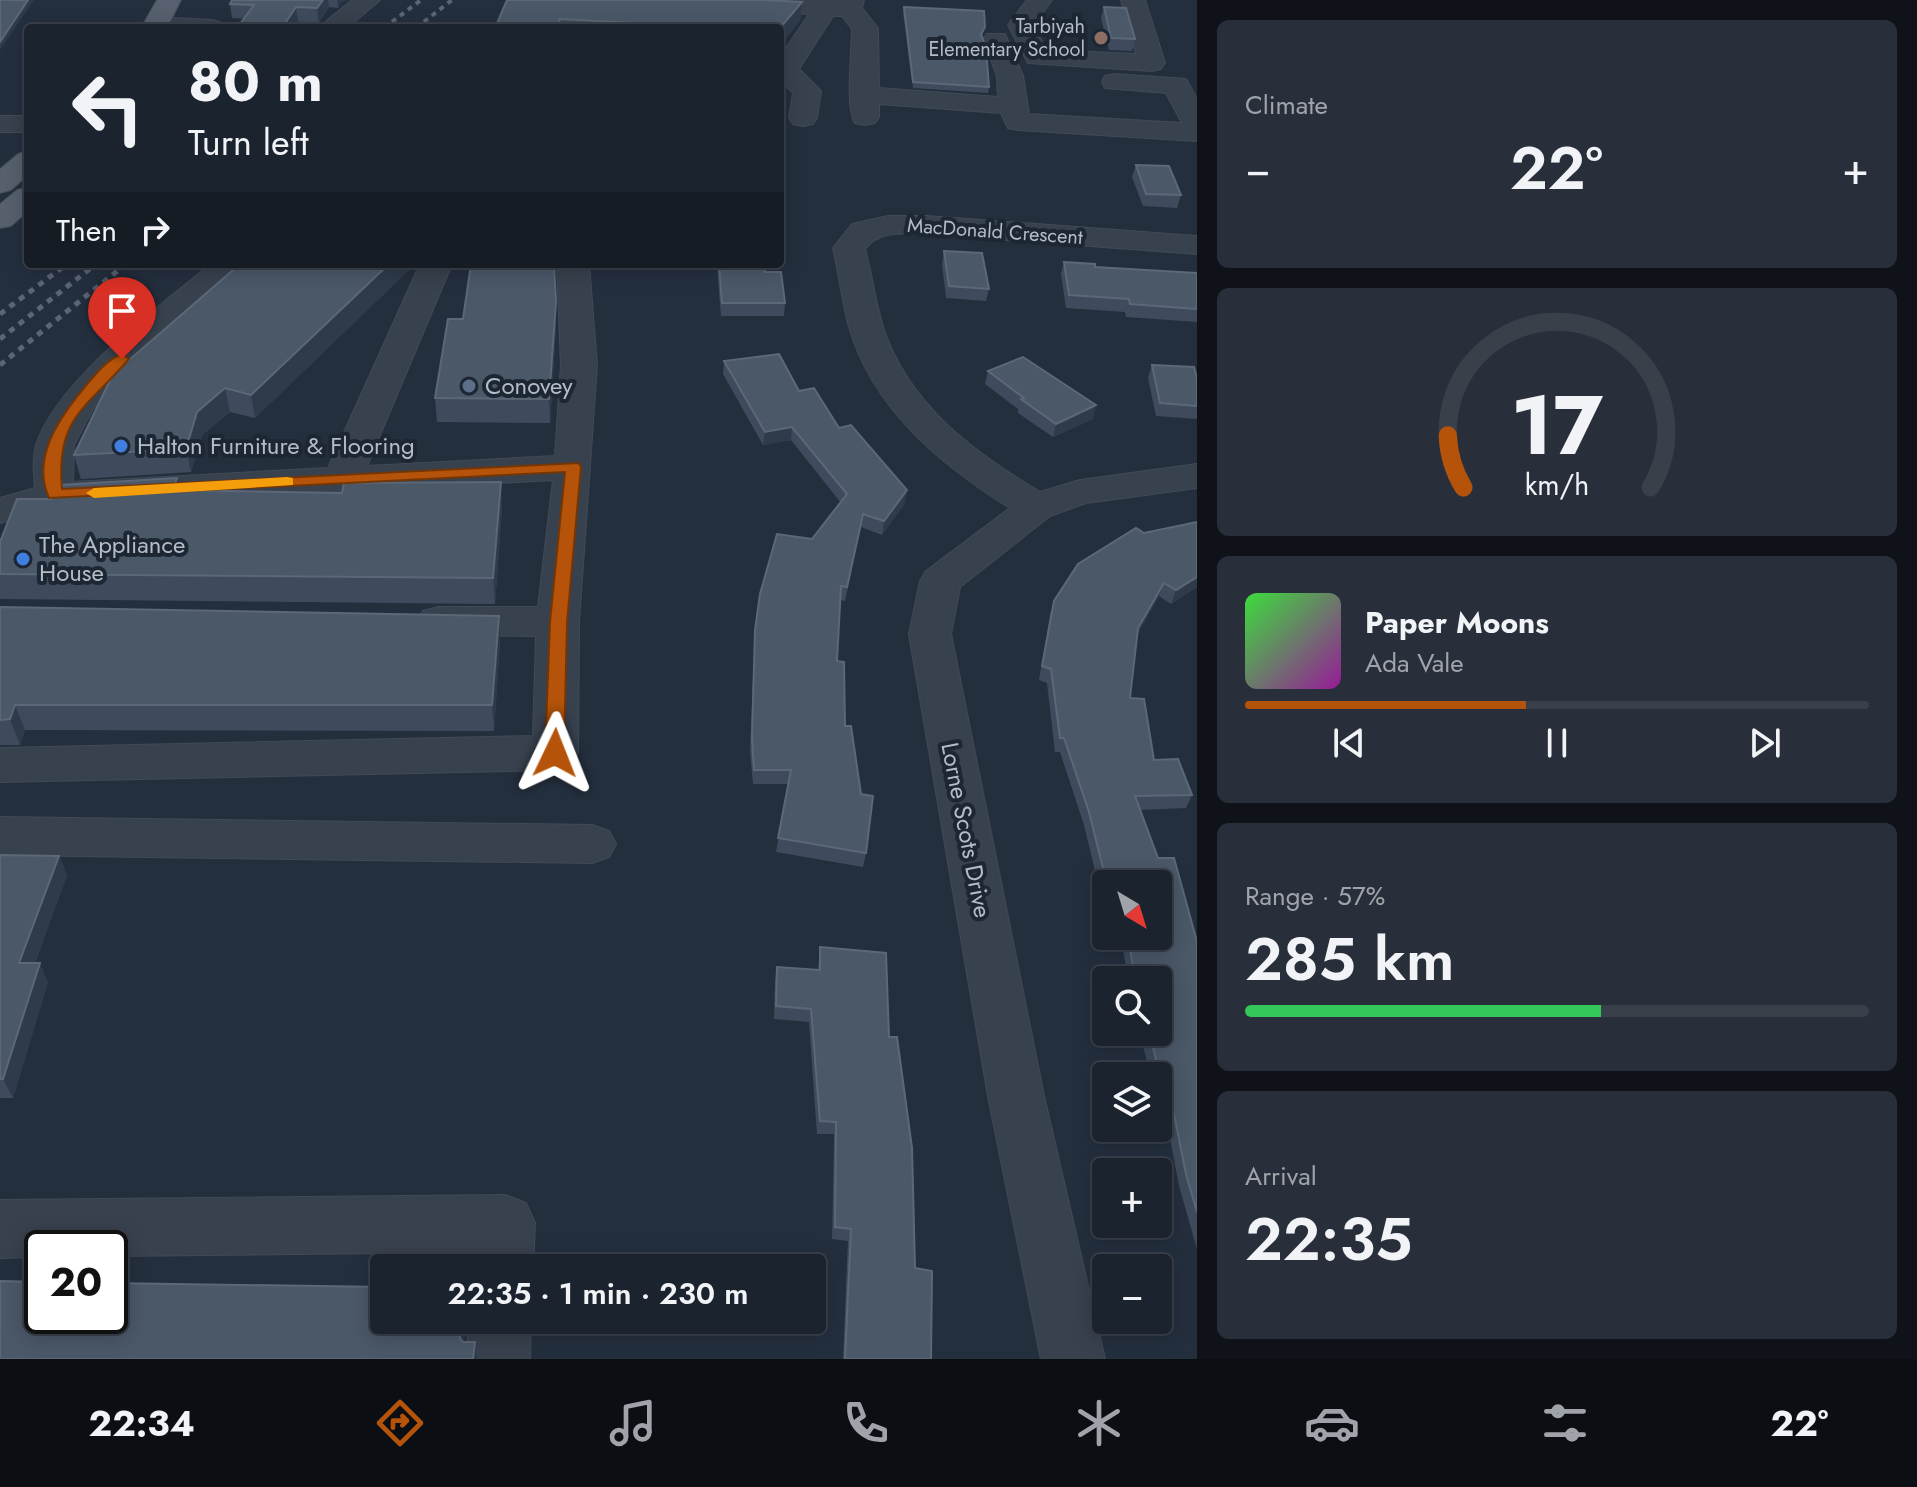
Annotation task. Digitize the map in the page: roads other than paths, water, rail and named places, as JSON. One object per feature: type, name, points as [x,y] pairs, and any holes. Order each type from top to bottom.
[{"type":"main road","points":[[157,24],[169,0]]},
{"type":"main road","points":[[0,184],[24,163]]},
{"type":"main road","points":[[0,219],[24,199]]},
{"type":"street","points":[[336,24],[368,0]]},
{"type":"street","points":[[673,0],[842,6],[865,28],[864,106],[1012,94],[1176,85],[1194,122],[1018,122],[1012,94],[996,39]]},
{"type":"street","points":[[1040,0],[1021,25],[1037,57],[1152,63],[1133,0]]},
{"type":"street","points":[[784,73],[842,6]]},
{"type":"street","points":[[192,24],[217,22]]},
{"type":"street","points":[[784,75],[807,91],[803,118]]},
{"type":"street","points":[[0,124],[24,124]]},
{"type":"street","name":"MacDonald Crescent","points":[[1036,507],[935,439],[895,390],[869,336],[849,248],[863,231],[888,225],[927,225],[1197,245]]},
{"type":"street","points":[[55,495],[52,470],[55,444],[67,418],[100,378],[225,268]]},
{"type":"street","points":[[343,478],[434,268]]},
{"type":"street","points":[[0,765],[555,753],[558,622],[579,365],[573,268]]},
{"type":"street","points":[[0,511],[55,495],[573,467]]},
{"type":"street","name":"Lorne Scots Drive","points":[[1073,1359],[1016,1096],[930,634],[941,581],[1036,507],[1080,492],[1197,476]]},
{"type":"street","points":[[399,620],[558,622]]},
{"type":"street","points":[[0,836],[592,844]]},
{"type":"street","points":[[0,1229],[505,1223],[504,1254]]},
{"type":"street","points":[[498,1359],[499,1334]]},
{"type":"railway","points":[[389,24],[421,0]]},
{"type":"railway","points":[[421,24],[452,0]]},
{"type":"railway","points":[[0,314],[62,268]]},
{"type":"railway","points":[[0,339],[91,268]]},
{"type":"railway","points":[[0,365],[121,268]]},
{"type":"place","name":"Tarbiyah Elementary School","points":[[1101,38]]},
{"type":"place","name":"Conovey","points":[[469,386]]},
{"type":"place","name":"Halton Furniture & Flooring","points":[[121,446]]},
{"type":"place","name":"The Appliance House","points":[[23,559]]}]
